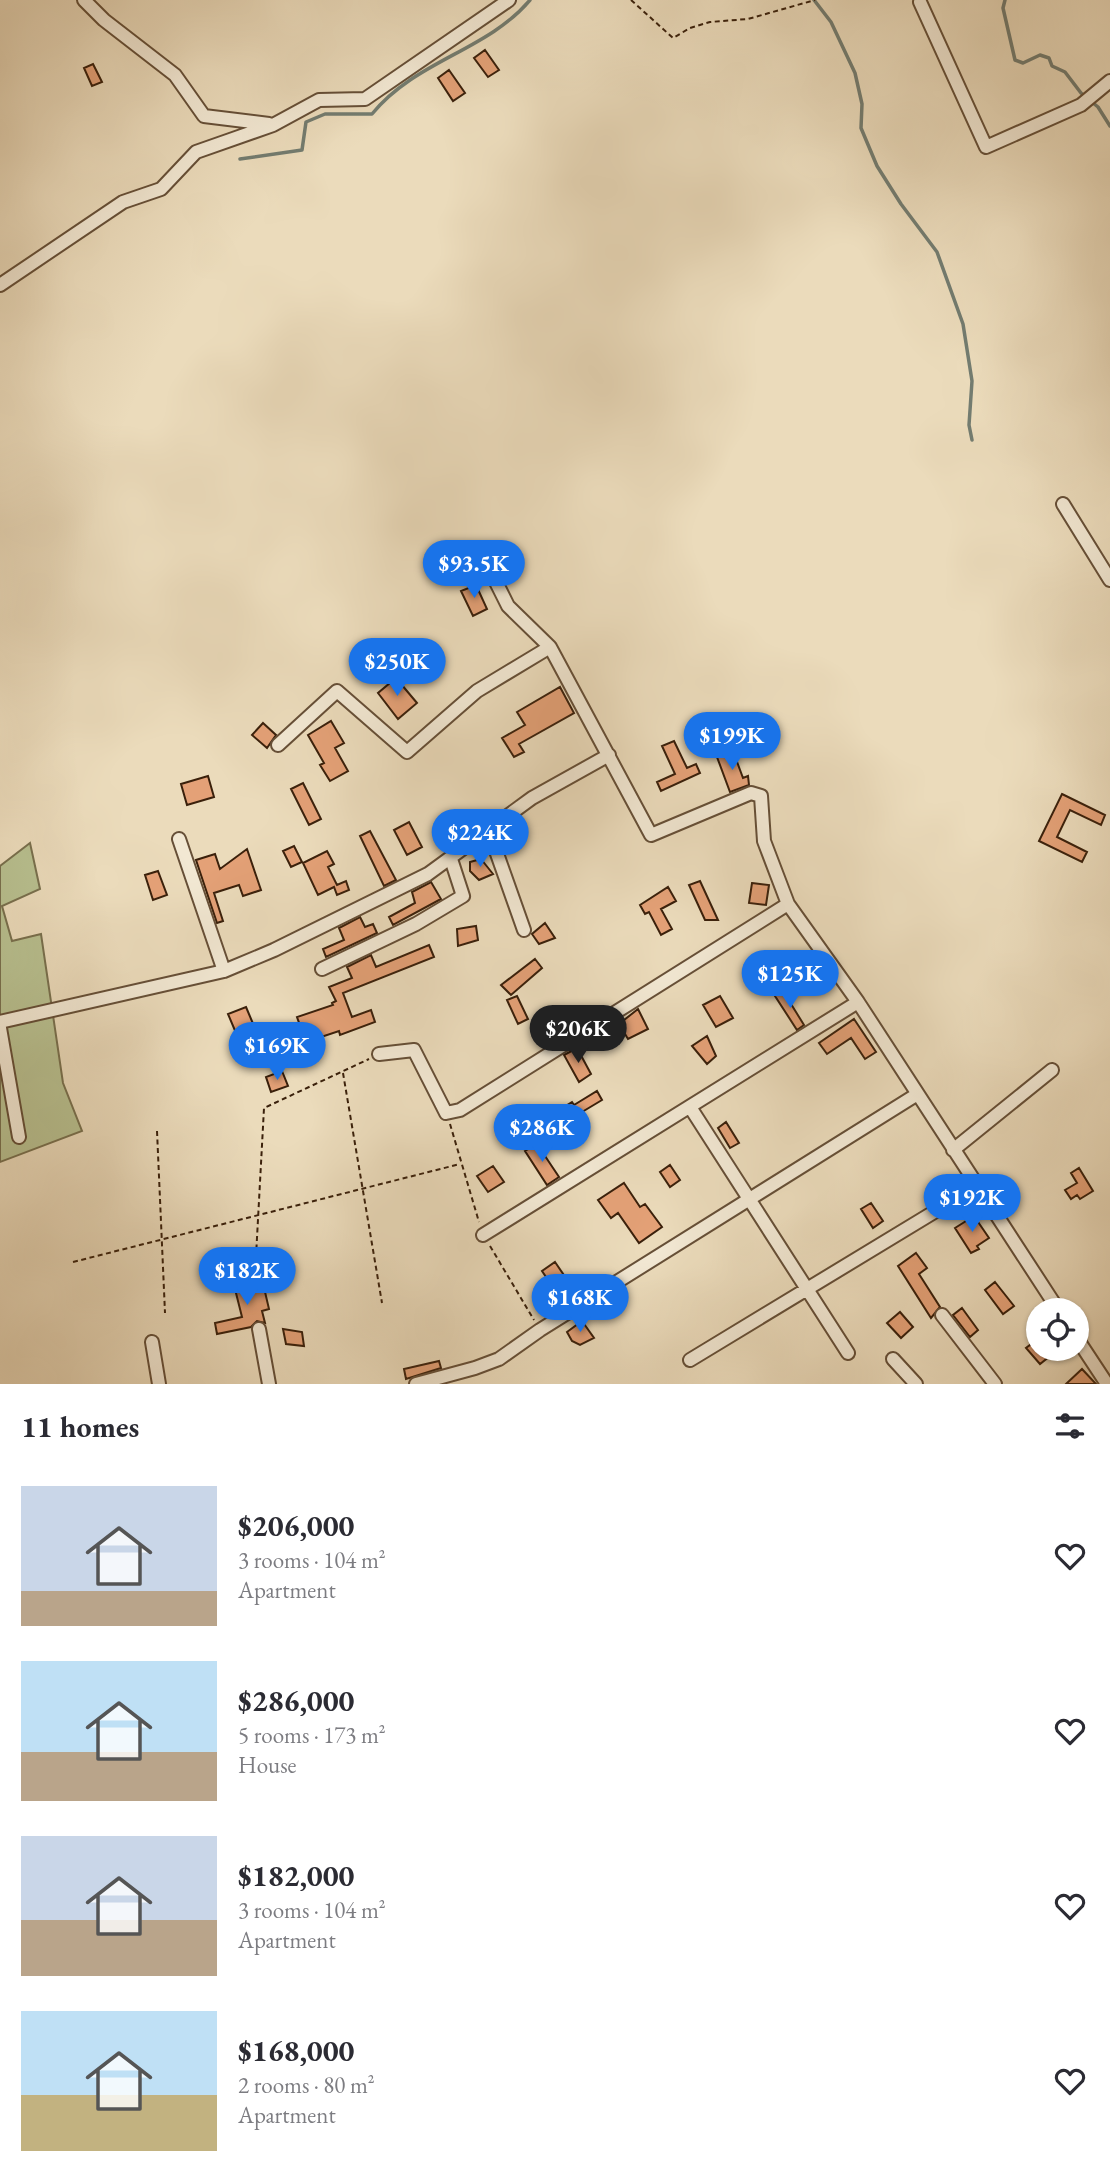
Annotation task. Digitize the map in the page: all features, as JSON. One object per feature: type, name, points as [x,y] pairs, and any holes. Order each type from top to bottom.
[{"type":"street","points":[[84,0],[104,20],[175,75],[204,116],[273,125]]},
{"type":"street","points":[[0,285],[123,202],[161,189],[196,152],[273,125],[319,100],[365,99],[509,0]]},
{"type":"street","points":[[920,2],[986,147],[1082,104],[1110,81]]},
{"type":"street","points":[[1063,504],[1110,580]]},
{"type":"street","points":[[485,560],[508,606],[550,647],[651,835],[751,793],[761,796],[764,841],[788,904],[858,1002],[1051,1298]]},
{"type":"street","points":[[278,746],[337,691],[407,752],[477,691],[550,647]]},
{"type":"street","points":[[0,1021],[224,971],[274,950],[428,874],[532,798],[609,755]]},
{"type":"street","points":[[489,831],[524,930]]},
{"type":"street","points":[[179,839],[224,971]]},
{"type":"street","points":[[322,969],[416,924],[463,896],[452,859]]},
{"type":"street","points":[[379,1054],[414,1050],[446,1113],[460,1110],[788,904]]},
{"type":"street","points":[[483,1235],[858,1002]]},
{"type":"street","points":[[0,1028],[19,1137]]},
{"type":"street","points":[[953,1150],[1052,1070]]},
{"type":"street","points":[[416,1384],[499,1359],[540,1330],[916,1095]]},
{"type":"street","points":[[690,1107],[848,1353]]},
{"type":"street","points":[[690,1360],[977,1185]]},
{"type":"street","points":[[942,1315],[995,1384]]},
{"type":"street","points":[[259,1329],[269,1384]]},
{"type":"street","points":[[152,1342],[159,1384]]},
{"type":"street","points":[[1089,1357],[1107,1384]]},
{"type":"street","points":[[893,1359],[916,1384]]},
{"type":"path","points":[[631,0],[673,38],[690,28],[710,22],[748,19],[815,0]]},
{"type":"path","points":[[255,1275],[264,1108],[379,1054]]},
{"type":"path","points":[[342,1072],[382,1303]]},
{"type":"path","points":[[157,1131],[165,1314]]},
{"type":"path","points":[[73,1262],[460,1164]]},
{"type":"green space","points":[[30,843],[40,889],[2,906],[12,941],[41,934],[63,1083],[82,1131],[0,1162],[0,866]]},
{"type":"building","points":[[485,50],[499,70],[488,77],[474,58]]},
{"type":"building","points":[[93,64],[102,82],[92,86],[84,68]]},
{"type":"building","points":[[449,70],[465,93],[453,101],[438,78]]},
{"type":"building","points":[[476,585],[487,609],[473,616],[461,591]]},
{"type":"building","points":[[396,678],[417,703],[398,719],[378,693]]},
{"type":"building","points":[[560,687],[574,713],[519,744],[524,752],[514,757],[502,738],[525,725],[517,712]]},
{"type":"building","points":[[331,721],[344,743],[335,748],[348,771],[330,781],[320,765],[324,763],[308,735]]},
{"type":"building","points":[[263,723],[276,735],[267,748],[252,735]]},
{"type":"building","points":[[674,741],[687,768],[696,764],[700,773],[661,791],[657,782],[675,774],[662,746]]},
{"type":"building","points":[[733,751],[743,778],[748,776],[749,785],[730,792],[717,757]]},
{"type":"building","points":[[208,776],[214,797],[187,805],[181,784]]},
{"type":"building","points":[[303,783],[321,819],[309,825],[291,789]]},
{"type":"building","points":[[1062,794],[1105,815],[1101,825],[1070,810],[1057,837],[1087,852],[1082,862],[1039,841]]},
{"type":"building","points":[[409,822],[422,847],[407,855],[394,830]]},
{"type":"building","points":[[370,831],[396,880],[384,886],[360,836]]},
{"type":"building","points":[[294,846],[302,862],[291,867],[283,851]]},
{"type":"building","points":[[247,849],[261,890],[243,896],[239,885],[214,893],[223,921],[217,923],[196,860],[215,854],[220,869]]},
{"type":"building","points":[[327,851],[334,864],[328,867],[337,885],[346,881],[349,890],[337,895],[334,887],[318,895],[303,863]]},
{"type":"building","points":[[481,859],[493,874],[479,880],[470,871],[470,862]]},
{"type":"building","points":[[158,871],[167,895],[153,900],[145,875]]},
{"type":"building","points":[[700,881],[718,920],[705,920],[689,885]]},
{"type":"building","points":[[431,882],[441,899],[393,925],[389,917],[415,903],[412,892]]},
{"type":"building","points":[[752,883],[769,885],[766,905],[749,903]]},
{"type":"building","points":[[668,887],[676,901],[661,909],[672,929],[661,935],[649,912],[645,914],[640,905]]},
{"type":"building","points":[[360,917],[365,927],[373,924],[377,933],[326,957],[323,949],[344,940],[339,928]]},
{"type":"building","points":[[545,923],[555,938],[539,944],[532,934]]},
{"type":"building","points":[[476,926],[478,940],[458,946],[457,929]]},
{"type":"building","points":[[429,945],[434,957],[343,993],[352,1017],[371,1010],[375,1022],[340,1035],[339,1031],[306,1042],[297,1017],[333,1005],[336,1001],[329,987],[352,978],[347,967],[371,955],[376,967]]},
{"type":"building","points":[[535,959],[542,968],[511,995],[501,985]]},
{"type":"building","points":[[783,991],[804,1025],[797,1030],[775,996]]},
{"type":"building","points":[[517,996],[528,1019],[518,1024],[507,1000]]},
{"type":"building","points":[[720,996],[733,1018],[716,1027],[703,1005]]},
{"type":"building","points":[[246,1007],[254,1026],[236,1033],[228,1014]]},
{"type":"building","points":[[638,1009],[648,1029],[628,1039],[619,1024]]},
{"type":"building","points":[[854,1019],[876,1052],[865,1059],[851,1038],[827,1054],[819,1043]]},
{"type":"building","points":[[707,1036],[716,1056],[707,1064],[692,1046]]},
{"type":"building","points":[[577,1048],[591,1074],[579,1082],[564,1055]]},
{"type":"building","points":[[282,1071],[288,1086],[271,1092],[266,1077]]},
{"type":"building","points":[[597,1091],[602,1100],[567,1121],[559,1110],[572,1102],[574,1105]]},
{"type":"building","points":[[726,1122],[739,1143],[730,1148],[718,1128]]},
{"type":"building","points":[[537,1144],[559,1177],[547,1185],[525,1151]]},
{"type":"building","points":[[670,1165],[680,1180],[670,1187],[660,1172]]},
{"type":"building","points":[[493,1166],[504,1182],[488,1192],[477,1176]]},
{"type":"building","points":[[1079,1168],[1093,1191],[1080,1199],[1077,1195],[1071,1199],[1065,1190],[1077,1183],[1071,1173]]},
{"type":"building","points":[[624,1183],[640,1207],[645,1204],[662,1227],[639,1243],[618,1213],[611,1218],[598,1200]]},
{"type":"building","points":[[871,1203],[883,1221],[873,1228],[861,1209]]},
{"type":"building","points":[[974,1216],[989,1238],[971,1253],[955,1228]]},
{"type":"building","points":[[916,1253],[927,1268],[919,1274],[940,1307],[931,1318],[898,1266]]},
{"type":"building","points":[[555,1262],[570,1284],[557,1293],[542,1271]]},
{"type":"building","points":[[262,1279],[269,1309],[262,1311],[265,1323],[257,1321],[251,1327],[217,1334],[215,1323],[242,1317],[234,1285]]},
{"type":"building","points":[[995,1282],[1014,1306],[1003,1314],[985,1290]]},
{"type":"building","points":[[962,1308],[978,1330],[970,1337],[953,1315]]},
{"type":"building","points":[[900,1312],[913,1327],[901,1338],[887,1323]]},
{"type":"building","points":[[582,1321],[594,1338],[580,1345],[572,1341],[567,1332]]},
{"type":"building","points":[[283,1329],[302,1332],[304,1346],[286,1344]]},
{"type":"building","points":[[439,1361],[441,1368],[406,1379],[404,1369]]},
{"type":"building","points":[[1082,1369],[1096,1384],[1066,1384]]},
{"type":"waterway","points":[[240,159],[302,150],[306,122],[325,114],[372,114],[409,81],[493,32],[530,0]]},
{"type":"waterway","points":[[814,0],[831,22],[855,73],[862,104],[861,128],[877,166],[937,252],[963,324],[972,381],[969,425],[972,440]]},
{"type":"waterway","points":[[1005,0],[1003,8],[1015,60],[1023,63],[1040,55],[1049,58],[1052,66],[1065,72],[1081,93],[1098,107],[1110,126]]}]
